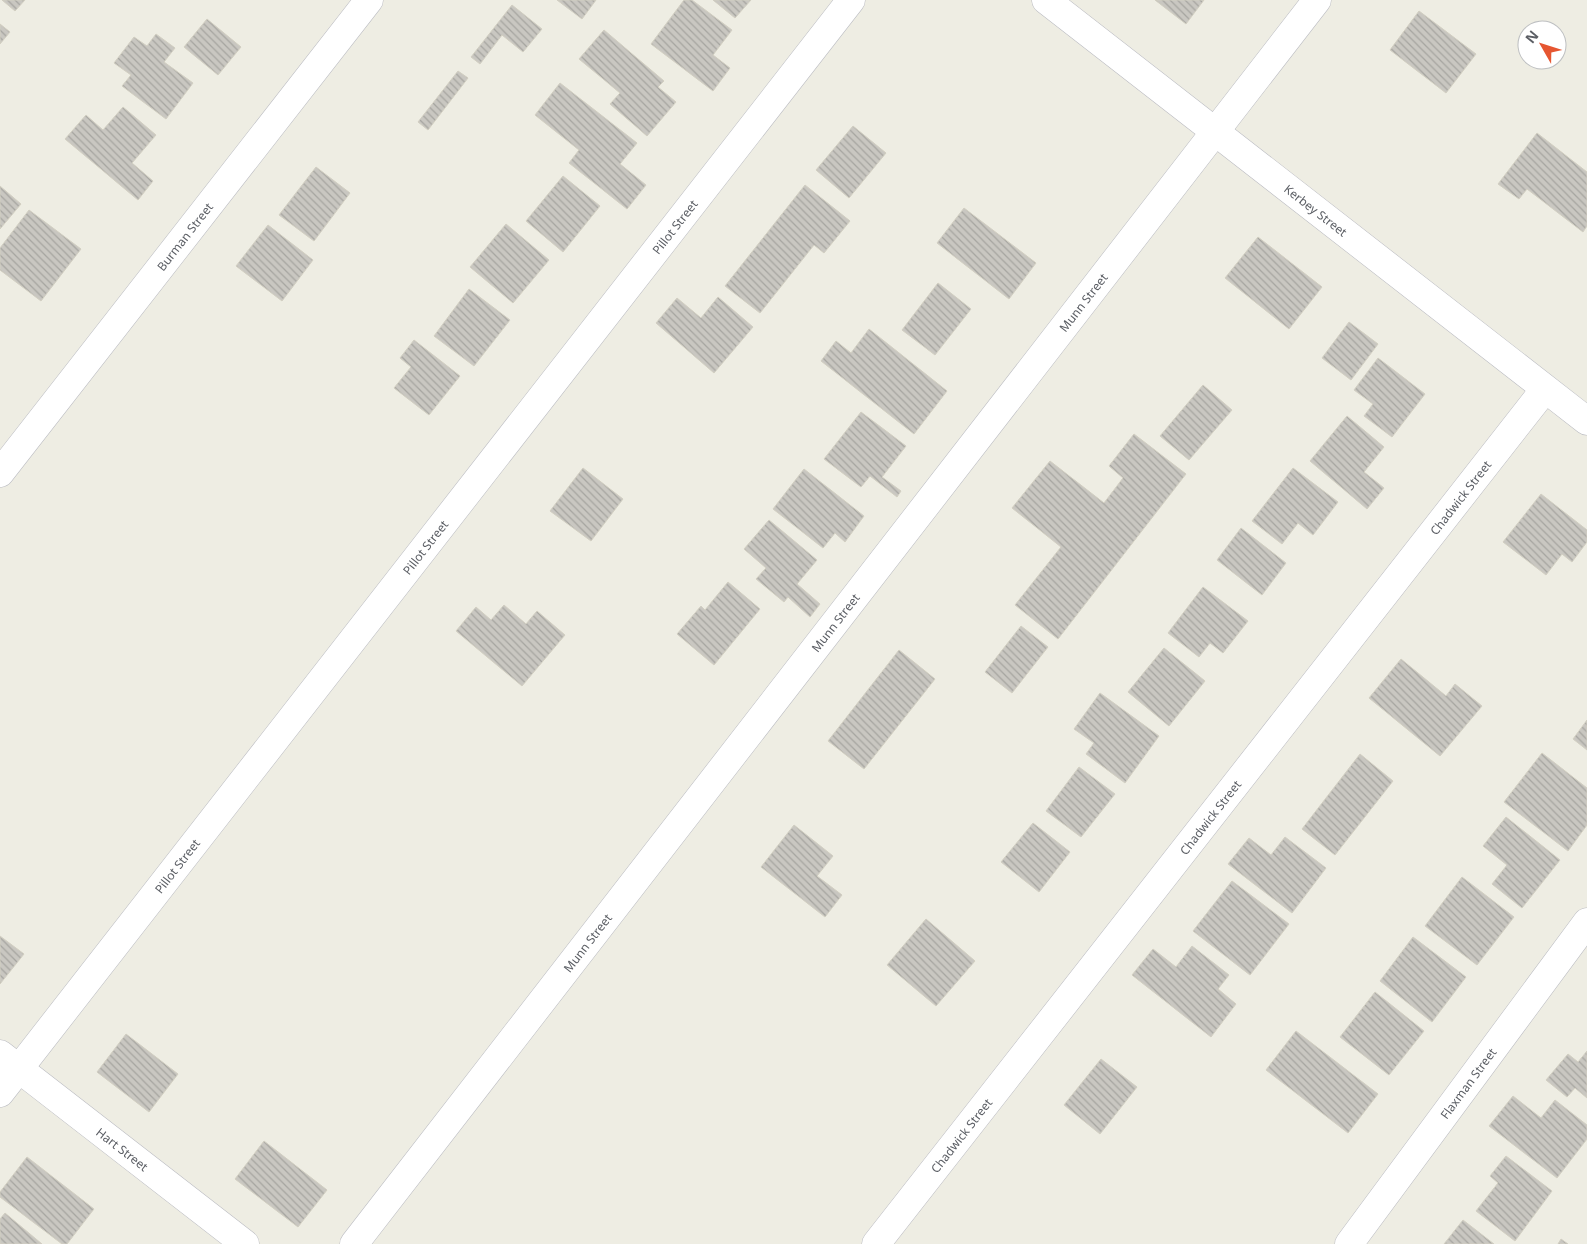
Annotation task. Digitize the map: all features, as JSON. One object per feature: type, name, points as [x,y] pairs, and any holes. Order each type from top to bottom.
[{"type":"street","name":"Burman Street","points":[[0,473],[369,0]]},
{"type":"street","name":"Pillot Street","points":[[0,1093],[9,1061],[851,0]]},
{"type":"street","name":"Kerbey Street","points":[[1046,0],[1587,421]]},
{"type":"street","name":"Munn Street","points":[[354,1244],[1317,0]]},
{"type":"street","name":"Chadwick Street","points":[[876,1244],[1545,388]]},
{"type":"street","name":"Flaxman Street","points":[[1349,1244],[1587,922]]},
{"type":"street","name":"Hart Street","points":[[9,1061],[245,1244]]},
{"type":"building","points":[[2,0],[25,0],[15,11]]},
{"type":"building","points":[[557,0],[596,0],[582,19]]},
{"type":"building","points":[[684,0],[692,0],[732,30],[713,55],[730,68],[713,91],[651,44]]},
{"type":"building","points":[[713,0],[751,0],[735,18]]},
{"type":"building","points":[[1155,0],[1204,0],[1186,24]]},
{"type":"building","points":[[512,5],[542,29],[523,52],[502,35],[480,64],[471,57]]},
{"type":"building","points":[[1419,11],[1476,54],[1446,93],[1390,50]]},
{"type":"building","points":[[207,19],[241,47],[218,75],[184,47]]},
{"type":"building","points":[[0,24],[10,32],[0,44]]},
{"type":"building","points":[[604,30],[664,81],[658,87],[676,102],[647,136],[610,104],[620,93],[579,59]]},
{"type":"building","points":[[156,34],[175,48],[164,62],[193,83],[166,119],[122,86],[131,75],[114,63],[134,37],[147,46]]},
{"type":"building","points":[[458,71],[468,78],[428,130],[418,122]]},
{"type":"building","points":[[560,83],[637,143],[620,164],[646,185],[627,209],[569,163],[579,150],[535,115]]},
{"type":"building","points":[[123,107],[156,135],[132,163],[153,181],[138,200],[65,139],[86,115],[103,130]]},
{"type":"building","points":[[853,126],[886,153],[849,198],[816,170]]},
{"type":"building","points":[[1537,133],[1587,172],[1587,226],[1583,232],[1527,189],[1519,199],[1498,184]]},
{"type":"building","points":[[316,167],[350,193],[314,241],[279,215]]},
{"type":"building","points":[[563,176],[600,206],[563,252],[526,221]]},
{"type":"building","points":[[805,185],[850,221],[824,253],[814,245],[760,313],[725,286]]},
{"type":"building","points":[[0,186],[21,204],[0,229]]},
{"type":"building","points":[[964,208],[1036,263],[1009,299],[937,243]]},
{"type":"building","points":[[29,210],[81,249],[41,301],[0,270],[0,248]]},
{"type":"building","points":[[506,224],[549,260],[513,303],[470,267]]},
{"type":"building","points":[[268,225],[313,260],[282,301],[236,266]]},
{"type":"building","points":[[1258,237],[1322,287],[1289,329],[1225,278]]},
{"type":"building","points":[[938,283],[971,309],[935,355],[902,330]]},
{"type":"building","points":[[469,289],[510,320],[474,366],[434,336]]},
{"type":"building","points":[[718,297],[753,327],[714,373],[656,323],[677,298],[701,318]]},
{"type":"building","points":[[1349,322],[1378,344],[1351,380],[1322,358]]},
{"type":"building","points":[[869,329],[947,391],[914,434],[821,361],[836,341],[851,353]]},
{"type":"building","points":[[414,340],[460,376],[429,415],[394,388],[411,367],[400,358]]},
{"type":"building","points":[[1378,358],[1425,394],[1392,437],[1364,416],[1373,404],[1354,390]]},
{"type":"building","points":[[1203,385],[1232,410],[1189,460],[1160,436]]},
{"type":"building","points":[[861,412],[906,446],[882,477],[901,491],[897,497],[870,476],[861,487],[824,459]]},
{"type":"building","points":[[1347,416],[1384,447],[1364,472],[1384,488],[1367,509],[1310,461]]},
{"type":"building","points":[[1134,434],[1186,474],[1058,639],[1015,605],[1061,547],[1012,508],[1050,461],[1104,503],[1123,478],[1109,466]]},
{"type":"building","points":[[583,468],[623,499],[591,541],[550,511]]},
{"type":"building","points":[[1293,468],[1338,502],[1313,535],[1298,523],[1282,544],[1252,521]]},
{"type":"building","points":[[804,469],[864,516],[845,542],[835,533],[823,548],[773,509]]},
{"type":"building","points":[[1541,494],[1587,530],[1587,542],[1572,562],[1562,554],[1546,575],[1503,542]]},
{"type":"building","points":[[769,520],[817,560],[797,584],[820,604],[810,617],[788,597],[784,602],[756,579],[766,568],[744,549]]},
{"type":"building","points":[[1241,528],[1286,563],[1262,595],[1217,560]]},
{"type":"building","points":[[728,582],[760,609],[714,665],[677,634],[701,606],[705,610]]},
{"type":"building","points":[[1203,587],[1248,621],[1223,653],[1210,643],[1199,657],[1168,633]]},
{"type":"building","points":[[504,605],[526,624],[537,611],[565,635],[522,686],[456,631],[476,607],[491,620]]},
{"type":"building","points":[[1021,626],[1048,647],[1012,693],[985,672]]},
{"type":"building","points":[[1164,648],[1205,681],[1169,726],[1128,692]]},
{"type":"building","points":[[899,650],[935,679],[864,769],[828,741]]},
{"type":"building","points":[[1401,659],[1446,696],[1455,684],[1482,706],[1440,756],[1369,698]]},
{"type":"building","points":[[1100,693],[1159,736],[1125,783],[1086,754],[1094,743],[1074,729]]},
{"type":"building","points":[[1587,720],[1587,750],[1573,739]]},
{"type":"building","points":[[1542,753],[1587,788],[1587,825],[1568,851],[1504,802]]},
{"type":"building","points":[[1360,754],[1393,781],[1335,855],[1302,829]]},
{"type":"building","points":[[1079,767],[1115,794],[1081,837],[1046,811]]},
{"type":"building","points":[[1506,817],[1560,860],[1522,908],[1492,884],[1507,865],[1483,846]]},
{"type":"building","points":[[1033,823],[1070,852],[1039,892],[1001,862]]},
{"type":"building","points":[[794,825],[833,856],[817,876],[842,895],[825,917],[761,867]]},
{"type":"building","points":[[1285,837],[1326,868],[1292,913],[1228,864],[1249,838],[1271,855]]},
{"type":"building","points":[[1462,877],[1514,917],[1477,965],[1425,926]]},
{"type":"building","points":[[1232,881],[1289,924],[1250,975],[1193,931]]},
{"type":"building","points":[[926,919],[975,961],[936,1006],[887,965]]},
{"type":"building","points":[[0,936],[24,954],[0,984]]},
{"type":"building","points":[[1413,937],[1466,977],[1432,1022],[1380,981]]},
{"type":"building","points":[[1192,946],[1229,975],[1218,989],[1236,1004],[1211,1037],[1132,975],[1153,949],[1176,967]]},
{"type":"building","points":[[1375,992],[1424,1031],[1389,1075],[1340,1037]]},
{"type":"building","points":[[1296,1031],[1378,1094],[1348,1133],[1266,1070]]},
{"type":"building","points":[[126,1034],[178,1074],[149,1112],[97,1072]]},
{"type":"building","points":[[1587,1051],[1587,1098],[1575,1088],[1567,1097],[1546,1080],[1568,1054],[1578,1062]]},
{"type":"building","points":[[1101,1059],[1137,1087],[1100,1134],[1064,1105]]},
{"type":"building","points":[[1513,1096],[1541,1118],[1555,1100],[1587,1125],[1587,1139],[1557,1178],[1489,1126]]},
{"type":"building","points":[[264,1141],[327,1190],[298,1227],[235,1179]]},
{"type":"building","points":[[1506,1156],[1552,1191],[1515,1241],[1476,1211],[1498,1183],[1490,1176]]},
{"type":"building","points":[[27,1157],[94,1209],[67,1244],[62,1244],[0,1197],[0,1192]]},
{"type":"building","points":[[5,1213],[42,1244],[0,1244],[0,1219]]},
{"type":"building","points":[[1463,1220],[1494,1244],[1444,1244]]},
{"type":"building","points":[[1561,1239],[1568,1244],[1558,1244]]}]
